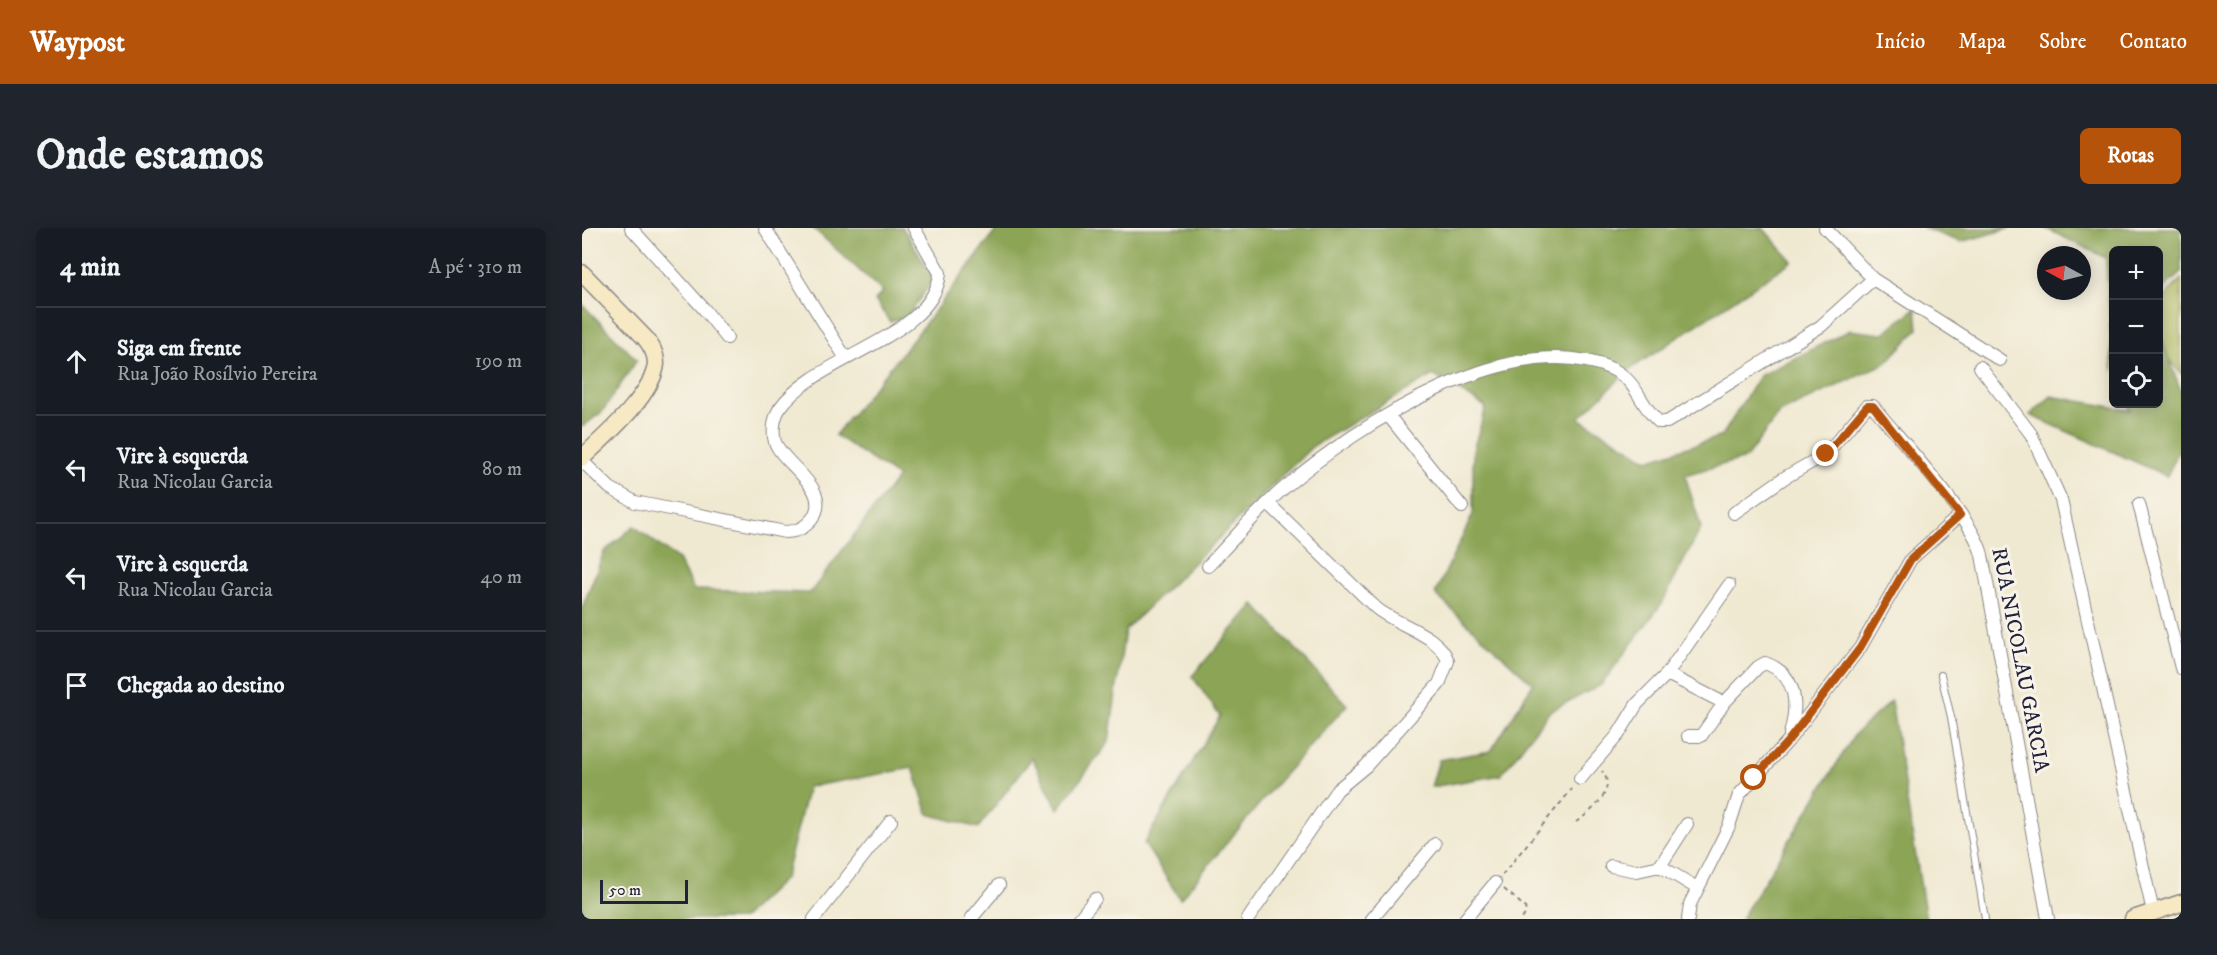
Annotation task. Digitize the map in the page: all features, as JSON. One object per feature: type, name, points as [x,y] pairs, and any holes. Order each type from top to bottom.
[{"type":"main road","points":[[582,273],[645,339],[652,348],[656,364],[652,377],[639,398],[582,459]]},
{"type":"main road","points":[[2133,919],[2181,903]]},
{"type":"street","points":[[631,228],[727,338]]},
{"type":"street","points":[[765,228],[845,357]]},
{"type":"street","points":[[582,459],[610,488],[635,502],[796,532],[808,524],[816,513],[816,498],[809,482],[779,450],[774,440],[776,414],[793,393],[845,357],[906,327],[937,287],[940,273],[937,265],[914,228]]},
{"type":"street","points":[[1825,228],[1874,279],[2000,360]]},
{"type":"street","points":[[1208,566],[1268,503],[1316,462],[1389,415],[1447,384],[1511,364],[1557,357],[1585,359],[1628,378],[1652,417],[1659,422],[1667,422],[1821,326],[1874,279]]},
{"type":"street","points":[[1980,367],[2039,447],[2061,500],[2152,912]]},
{"type":"street","name":"RUA NICOLAU GARCIA","points":[[1734,513],[1784,478],[1826,454],[1867,406],[1873,406],[1960,515],[1976,538],[1982,555],[2048,919]]},
{"type":"street","points":[[1389,415],[1462,507]]},
{"type":"street","points":[[1248,919],[1337,790],[1366,766],[1439,684],[1448,661],[1446,655],[1422,634],[1392,620],[1376,608],[1268,503]]},
{"type":"street","points":[[2139,504],[2181,668]]},
{"type":"street","points":[[1688,919],[1687,912],[1697,888],[1729,826],[1740,795],[1788,741],[1860,648],[1911,559],[1960,515]]},
{"type":"street","points":[[1580,779],[1617,735],[1637,704],[1667,674],[1730,585]]},
{"type":"street","points":[[1688,736],[1701,736],[1724,703],[1758,667],[1765,663],[1776,667],[1786,678],[1796,696],[1796,709],[1788,741]]},
{"type":"street","points":[[1667,674],[1724,703]]},
{"type":"street","points":[[814,919],[891,821]]},
{"type":"street","points":[[1660,866],[1687,824]]},
{"type":"street","points":[[1377,917],[1435,844]]},
{"type":"street","points":[[1611,866],[1636,871],[1660,866],[1697,888]]},
{"type":"street","points":[[1465,919],[1496,883]]},
{"type":"street","points":[[971,919],[999,885]]},
{"type":"street","points":[[1079,919],[1095,899]]},
{"type":"lane","points":[[1941,675],[1955,740],[1985,919]]},
{"type":"path","points":[[1576,822],[1593,811],[1606,790],[1606,776],[1594,762]]},
{"type":"path","points":[[1522,919],[1526,913],[1525,906],[1496,883],[1580,779]]},
{"type":"green space","points":[[813,228],[903,228],[934,278],[908,316],[890,322],[875,300],[883,292]]},
{"type":"green space","points":[[998,228],[1501,228],[1504,233],[1509,228],[1763,228],[1792,261],[1628,371],[1579,418],[1648,460],[1722,436],[1759,376],[1850,330],[1882,334],[1916,308],[1918,329],[1886,363],[1779,413],[1746,458],[1685,475],[1701,528],[1662,603],[1601,685],[1550,711],[1501,775],[1431,787],[1439,760],[1491,751],[1533,684],[1435,594],[1473,514],[1473,450],[1486,407],[1433,375],[1313,446],[1125,630],[1109,742],[1058,809],[1032,758],[978,828],[928,814],[913,768],[808,787],[785,878],[742,919],[582,919],[582,697],[584,695],[582,690],[582,608],[604,552],[634,526],[678,560],[694,590],[810,593],[898,477],[835,435],[915,337]]},
{"type":"green space","points":[[1923,228],[2011,228],[1961,242]]},
{"type":"green space","points":[[2045,228],[2181,228],[2181,273],[2163,289],[2163,246],[2109,246],[2109,307],[2106,258],[2091,251],[2091,246],[2082,246]]},
{"type":"green space","points":[[2181,279],[2181,374],[2163,352],[2163,299]]},
{"type":"green space","points":[[582,304],[637,360],[602,412],[582,427]]},
{"type":"green space","points":[[2163,343],[2181,391],[2181,446],[2167,476],[2030,415],[2051,396],[2130,410],[2129,408],[2163,408]]},
{"type":"green space","points":[[1254,604],[1347,705],[1276,784],[1180,899],[1144,843],[1220,716],[1192,676]]},
{"type":"green space","points":[[1891,701],[1926,919],[1741,919],[1855,734]]},
{"type":"route","points":[[1754,778],[1788,741],[1860,648],[1911,559],[1960,515],[1873,406],[1867,406],[1826,454]]}]
